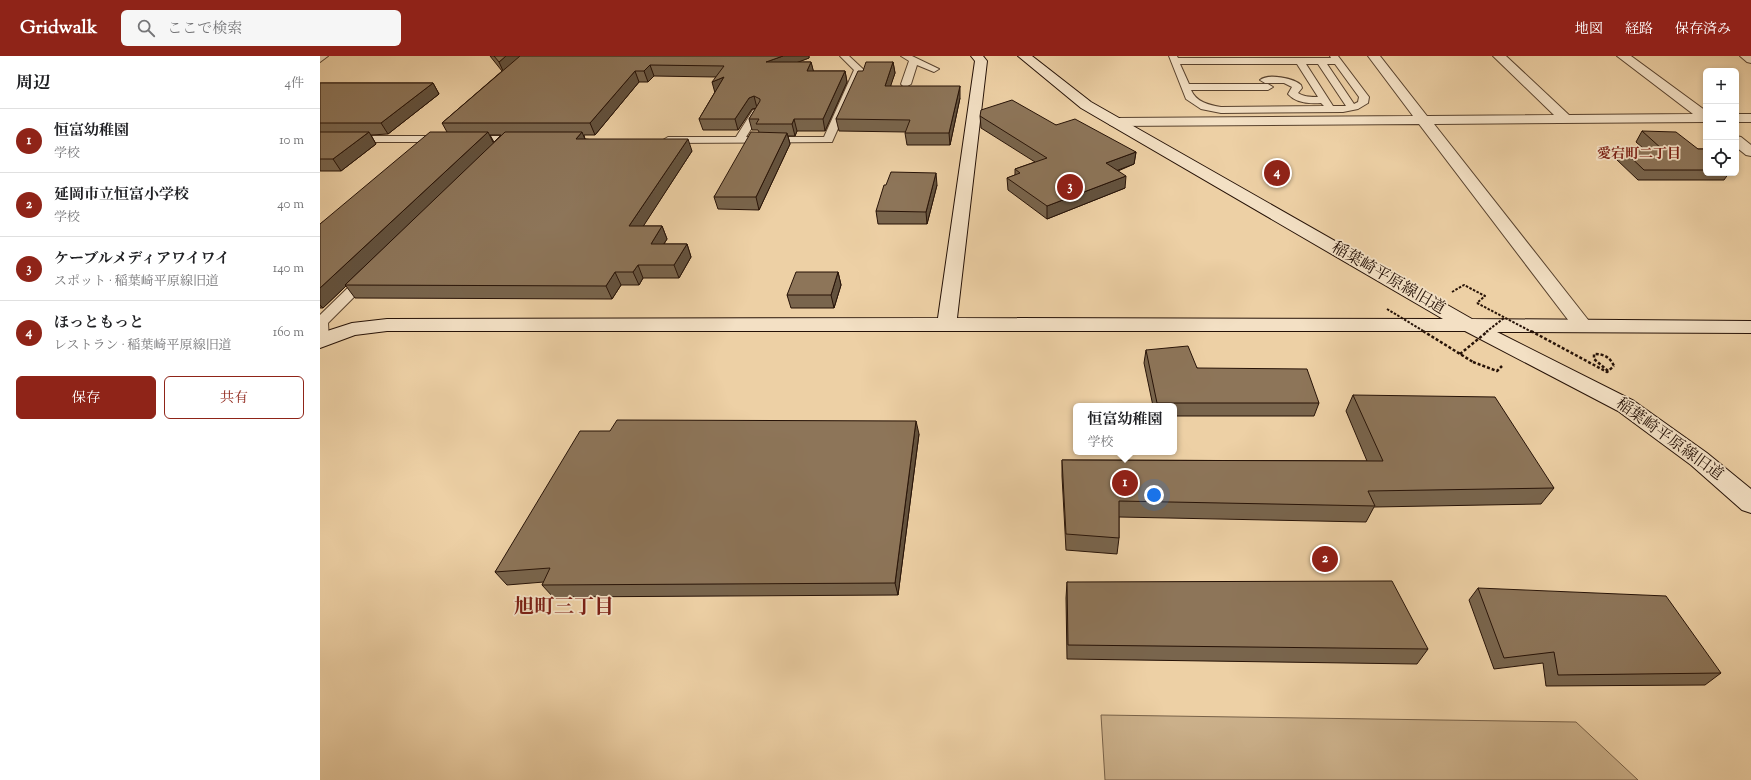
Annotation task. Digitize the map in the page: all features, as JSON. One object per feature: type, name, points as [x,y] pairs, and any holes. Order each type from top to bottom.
[{"type":"street","points":[[947,324],[978,59],[966,56]]},
{"type":"street","name":"稲葉崎平原線旧道","points":[[1024,56],[1086,105],[1468,325],[1626,406],[1699,459],[1751,503]]},
{"type":"street","points":[[1374,56],[1582,325]]},
{"type":"street","points":[[1499,56],[1566,119]]},
{"type":"street","points":[[1623,56],[1703,116]]},
{"type":"street","points":[[1746,56],[1751,59]]},
{"type":"street","points":[[1116,122],[1703,118]]},
{"type":"street","points":[[1739,118],[1751,118]]},
{"type":"street","points":[[1739,142],[1751,152]]},
{"type":"street","points":[[321,332],[343,332],[364,326],[387,325],[947,324],[1582,325],[1751,327]]},
{"type":"lane","points":[[320,59],[324,56]]},
{"type":"lane","points":[[659,140],[828,140],[860,67],[844,56]]},
{"type":"lane","points":[[904,56],[934,68]]},
{"type":"lane","points":[[1174,58],[1254,58],[1289,61],[1321,61],[1336,58],[1364,97],[1363,103],[1352,108],[1331,109],[1221,110],[1204,107],[1189,97],[1185,87],[1184,77],[1174,58]]},
{"type":"lane","points":[[1254,58],[1263,80],[1280,110]]},
{"type":"lane","points":[[906,84],[914,60]]},
{"type":"lane","points":[[1289,61],[1293,75]]},
{"type":"lane","points":[[1300,61],[1331,109]]},
{"type":"lane","points":[[1321,61],[1352,108]]},
{"type":"lane","points":[[1215,87],[1234,97],[1246,87],[1263,80],[1285,80],[1294,84],[1297,88],[1293,94],[1300,99],[1325,100]]},
{"type":"lane","points":[[1185,87],[1246,87]]},
{"type":"lane","points":[[739,140],[757,112]]},
{"type":"lane","points":[[320,139],[440,137]]},
{"type":"lane","points":[[459,139],[531,139]]},
{"type":"lane","points":[[496,150],[507,139]]},
{"type":"lane","points":[[321,332],[372,272]]},
{"type":"path","points":[[1485,296],[1476,302],[1607,372],[1614,366],[1612,359],[1602,354],[1594,354],[1594,359],[1612,374]]},
{"type":"path","points":[[1387,309],[1473,362],[1497,371]]},
{"type":"path","points":[[1460,354],[1504,318]]},
{"type":"shaded area","points":[[1101,715],[1576,722],[1638,780],[1105,780]]},
{"type":"building","points":[[494,56],[506,56],[499,62]]},
{"type":"building","points":[[520,56],[783,56],[766,62],[811,62],[807,71],[845,71],[823,119],[794,119],[792,124],[756,124],[759,119],[749,119],[760,101],[760,99],[754,96],[749,98],[735,119],[699,119],[724,77],[712,82],[724,66],[650,65],[644,71],[635,71],[590,123],[442,123]]},
{"type":"building","points":[[866,62],[893,62],[885,86],[960,86],[949,133],[905,133],[910,120],[836,119],[858,71],[863,71]]},
{"type":"building","points":[[320,83],[433,83],[381,123],[320,123]]},
{"type":"building","points":[[1012,100],[1056,125],[1075,119],[1136,152],[1106,163],[1126,176],[1047,206],[1007,178],[1020,173],[1015,169],[1047,158],[980,116],[981,110]]},
{"type":"building","points":[[1642,131],[1676,132],[1698,149],[1703,149],[1703,170],[1644,170],[1622,149],[1662,149]]},
{"type":"building","points":[[320,132],[369,132],[333,159],[320,159]]},
{"type":"building","points":[[430,132],[488,132],[320,288],[320,224]]},
{"type":"building","points":[[505,132],[582,132],[576,139],[688,139],[629,226],[662,226],[651,244],[687,244],[674,265],[638,265],[633,272],[615,272],[606,286],[345,285]]},
{"type":"building","points":[[751,132],[787,133],[756,197],[714,197]]},
{"type":"building","points":[[891,172],[936,173],[926,212],[876,211],[884,185],[886,185]]},
{"type":"building","points":[[796,272],[838,272],[831,295],[787,295]]},
{"type":"building","points":[[1188,346],[1197,368],[1307,369],[1319,403],[1157,403],[1146,350]]},
{"type":"building","points":[[1353,395],[1495,397],[1554,488],[1368,491],[1375,506],[1119,501],[1119,538],[1066,534],[1062,460],[1383,461]]},
{"type":"building","points":[[617,420],[916,421],[895,583],[542,585],[550,568],[495,572],[580,431],[610,431]]},
{"type":"building","points":[[1392,581],[1428,649],[1068,645],[1067,582]]},
{"type":"building","points":[[1478,588],[1666,596],[1721,673],[1558,675],[1554,652],[1504,658]]},
{"type":"place","name":"ほっともっと","points":[[1277,173]]},
{"type":"place","name":"ケーブルメディアワイワイ","points":[[1070,187]]},
{"type":"place","name":"恒富幼稚園","points":[[1125,483]]},
{"type":"place","name":"延岡市立恒富小学校","points":[[1325,559]]},
{"type":"district","name":"愛宕町二丁目","points":[[1639,155]]},
{"type":"district","name":"旭町三丁目","points":[[564,608]]}]
